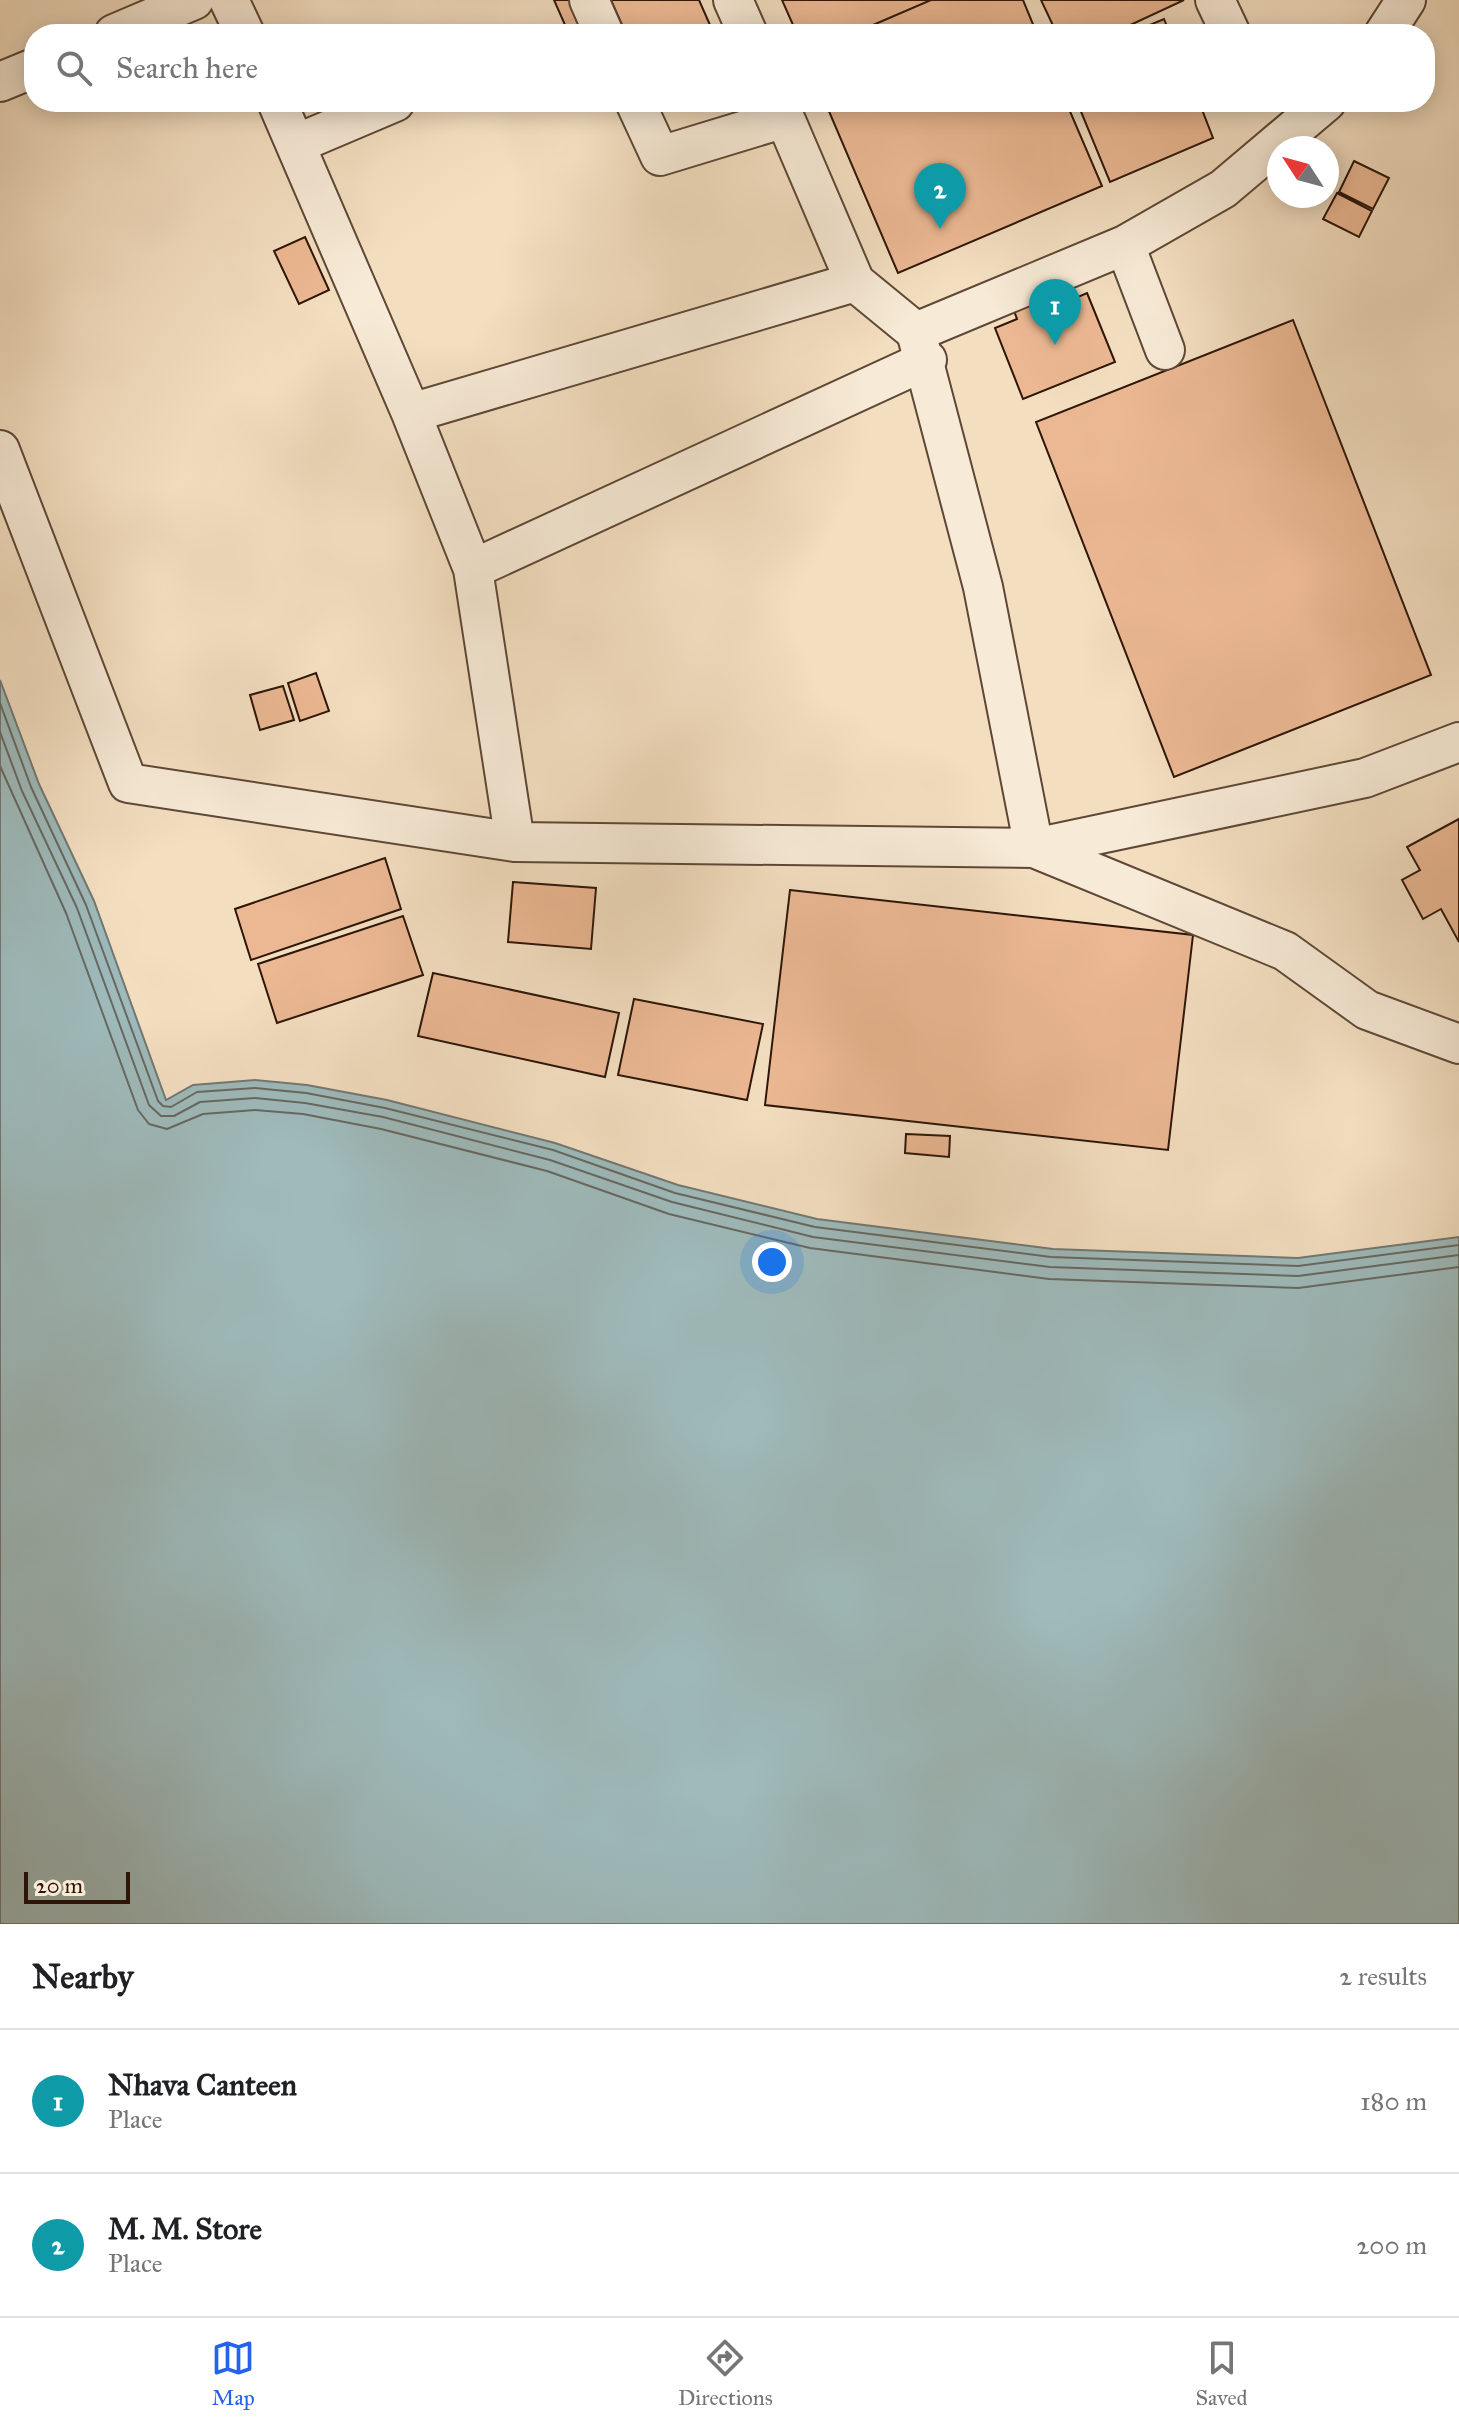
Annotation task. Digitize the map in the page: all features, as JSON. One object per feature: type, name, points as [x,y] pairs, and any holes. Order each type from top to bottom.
[{"type":"street","points":[[138,24],[194,0]]},
{"type":"street","points":[[229,0],[240,24]]},
{"type":"street","points":[[589,0],[600,24]]},
{"type":"street","points":[[733,0],[744,24]]},
{"type":"street","points":[[1215,0],[1226,24]]},
{"type":"street","points":[[1390,24],[1406,0]]},
{"type":"street","points":[[0,82],[24,72]]},
{"type":"street","points":[[282,112],[411,413],[473,569],[515,842]]},
{"type":"street","points":[[296,144],[371,112]]},
{"type":"street","points":[[640,112],[660,156],[776,112]]},
{"type":"street","points":[[782,112],[855,282],[922,346],[983,587],[1034,848]]},
{"type":"street","points":[[473,569],[1125,245],[1223,189],[1314,112]]},
{"type":"street","points":[[1125,245],[1165,350]]},
{"type":"street","points":[[411,413],[855,282]]},
{"type":"street","points":[[0,450],[128,783],[515,842],[1034,848],[1365,778],[1459,742]]},
{"type":"street","points":[[1034,848],[1285,951],[1367,1010],[1459,1044]]},
{"type":"water","points":[[0,680],[39,784],[94,901],[166,1100],[193,1085],[255,1080],[307,1085],[387,1100],[555,1143],[678,1185],[817,1219],[1053,1249],[1298,1258],[1459,1237],[1459,1924],[0,1924]]},
{"type":"building","points":[[554,0],[611,0],[618,16],[596,24],[565,24]]},
{"type":"building","points":[[611,0],[699,0],[710,24],[622,24]]},
{"type":"building","points":[[782,0],[931,0],[875,24],[793,24]]},
{"type":"building","points":[[931,0],[1023,0],[1033,24],[875,24]]},
{"type":"building","points":[[1041,0],[1184,0],[1132,24],[1052,24]]},
{"type":"building","points":[[829,112],[1070,112],[1102,186],[898,273]]},
{"type":"building","points":[[1081,112],[1203,112],[1213,138],[1110,182]]},
{"type":"building","points":[[1354,161],[1389,178],[1373,209],[1339,192]]},
{"type":"building","points":[[1339,194],[1372,211],[1359,237],[1323,219],[1329,208],[1339,208]]},
{"type":"building","points":[[305,237],[329,290],[299,304],[274,251]]},
{"type":"building","points":[[1087,293],[1115,362],[1023,399],[995,328],[1017,319],[1013,308],[1040,297],[1046,311]]},
{"type":"building","points":[[1293,320],[1431,675],[1174,777],[1036,422]]},
{"type":"building","points":[[316,673],[329,711],[300,721],[288,683]]},
{"type":"building","points":[[283,686],[294,720],[260,730],[250,695]]},
{"type":"building","points":[[1459,819],[1459,942],[1441,909],[1423,919],[1402,880],[1420,870],[1407,847]]},
{"type":"building","points":[[385,858],[401,909],[251,960],[235,909]]},
{"type":"building","points":[[513,882],[596,888],[591,949],[508,942]]},
{"type":"building","points":[[790,890],[1193,935],[1168,1150],[765,1105]]},
{"type":"building","points":[[403,916],[423,975],[277,1023],[258,964]]},
{"type":"building","points":[[433,973],[619,1013],[605,1077],[418,1036]]},
{"type":"building","points":[[634,999],[763,1024],[747,1100],[618,1075]]},
{"type":"building","points":[[906,1134],[950,1136],[949,1157],[905,1153]]},
{"type":"place","name":"M. M. Store","points":[[940,229]]},
{"type":"place","name":"Nhava Canteen","points":[[1055,345]]}]
